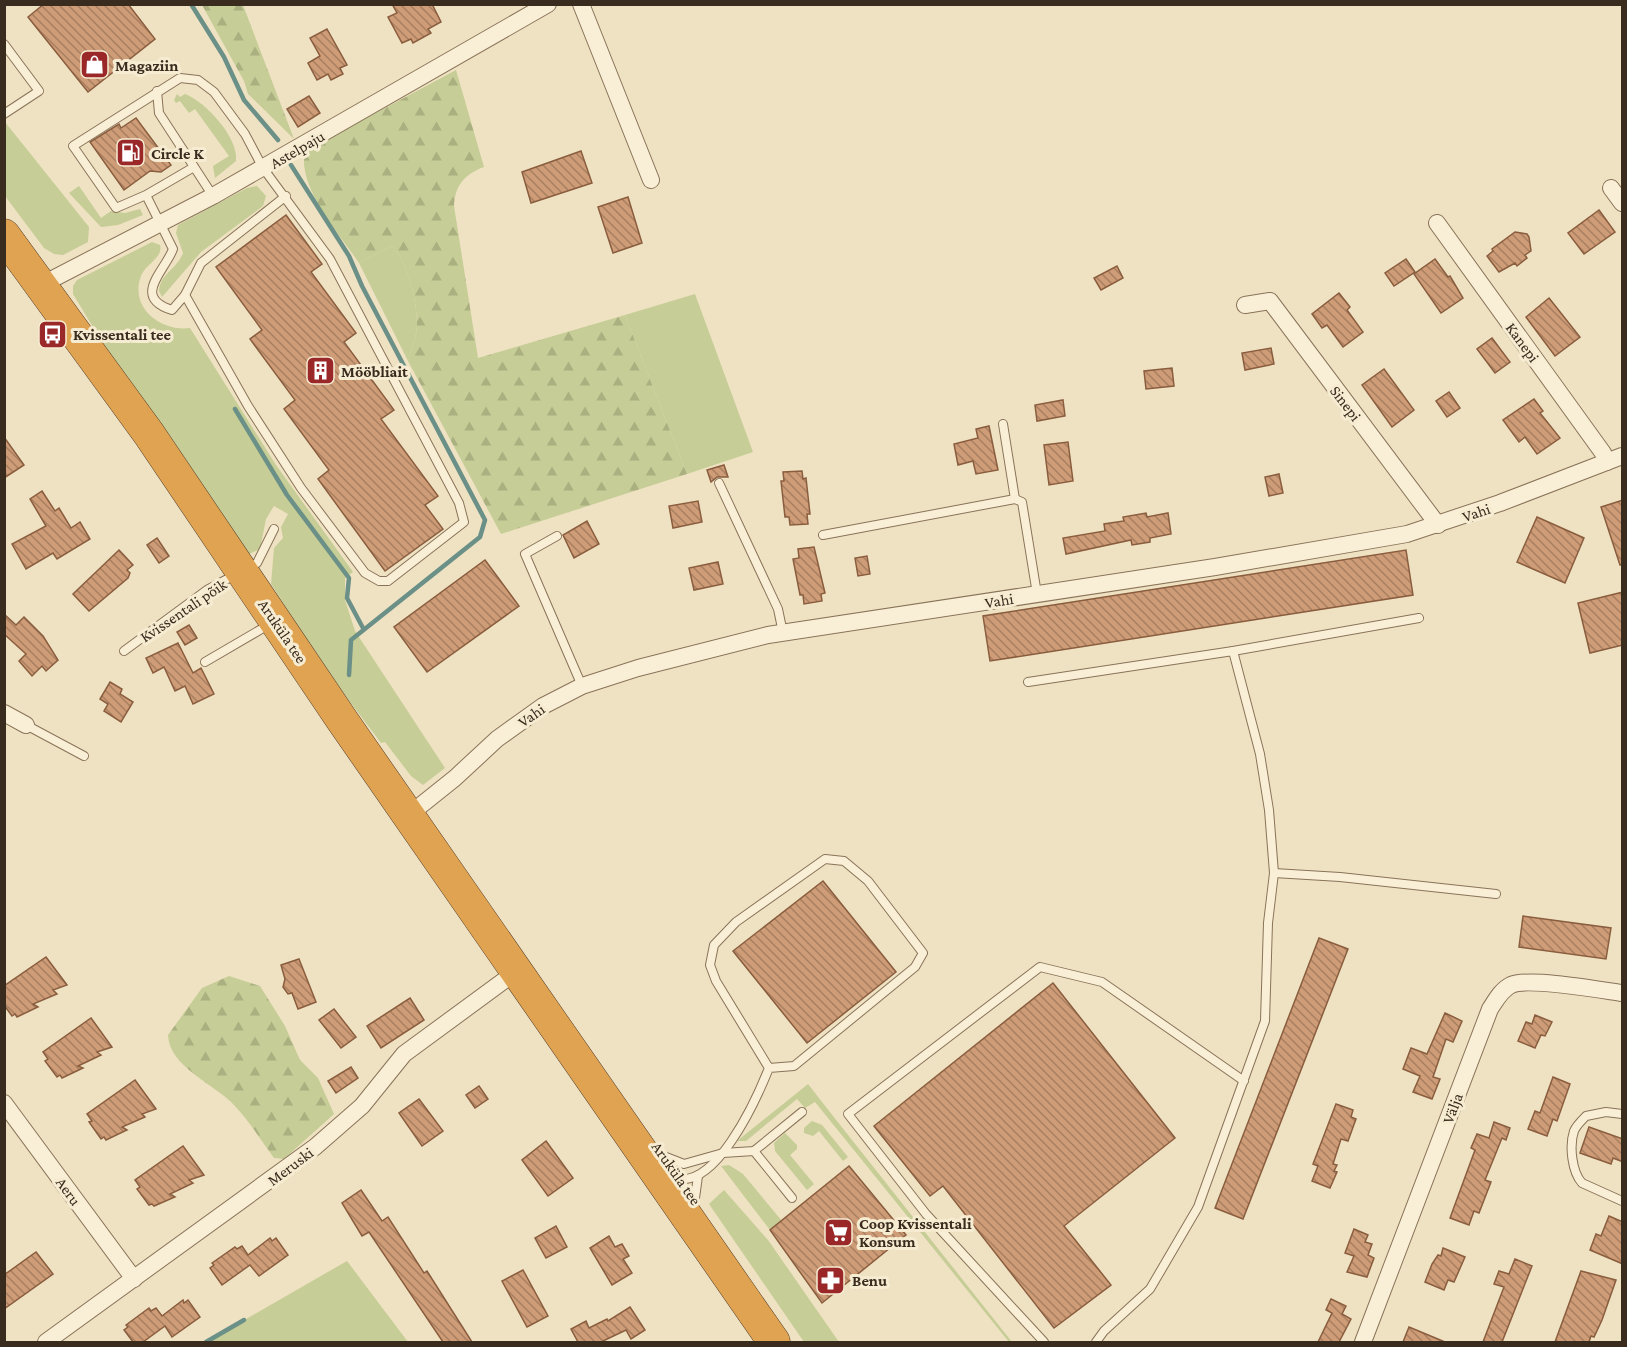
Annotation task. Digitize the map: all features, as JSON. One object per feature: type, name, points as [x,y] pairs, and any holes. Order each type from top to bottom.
[{"type":"highway","name":"Aruküla tee","points":[[8,249],[244,572],[635,1142],[687,1180],[774,1342]]},
{"type":"highway","name":"Aruküla tee","points":[[547,1013],[621,1095],[687,1180],[795,1342]]},
{"type":"street","name":"Astelpaju","points":[[42,296],[160,224],[263,168],[549,4]]},
{"type":"street","points":[[581,4],[651,180]]},
{"type":"street","points":[[1611,188],[1623,203]]},
{"type":"street","name":"Kanepi","points":[[1437,223],[1603,453],[1615,459]]},
{"type":"street","name":"Sinepi","points":[[1245,305],[1270,301],[1438,525]]},
{"type":"street","name":"Vahi","points":[[401,798],[455,778],[497,739],[543,706],[582,686],[638,668],[783,633],[1407,534],[1438,525],[1615,459]]},
{"type":"street","points":[[6,717],[26,725]]},
{"type":"street","name":"Meruski","points":[[46,1342],[315,1147],[363,1106],[404,1054],[517,971]]},
{"type":"street","name":"Välja","points":[[1363,1342],[1490,1009],[1501,992],[1513,984],[1529,982],[1623,993]]},
{"type":"street","name":"Aeru","points":[[4,1103],[134,1279]]},
{"type":"lane","points":[[4,45],[39,91],[4,114]]},
{"type":"lane","points":[[185,295],[260,424],[301,488],[364,573],[379,581],[388,580],[464,522],[459,503],[330,259],[286,196],[263,168],[244,134],[214,92],[198,80],[180,78],[73,146],[116,208],[146,195],[194,167]]},
{"type":"lane","points":[[157,91],[159,113],[213,196]]},
{"type":"lane","points":[[146,195],[173,249],[168,261],[154,280],[152,290],[154,300],[160,306],[172,310],[185,295],[201,263],[286,196]]},
{"type":"lane","points":[[1003,424],[1015,498]]},
{"type":"lane","points":[[719,483],[778,609],[783,633]]},
{"type":"lane","points":[[823,535],[1015,498],[1022,502],[1037,594]]},
{"type":"lane","points":[[244,572],[258,563],[274,529]]},
{"type":"lane","points":[[557,536],[525,554],[582,686]]},
{"type":"lane","name":"Kvissentali põik","points":[[124,651],[207,590],[244,572]]},
{"type":"lane","points":[[1028,682],[1233,651],[1419,618]]},
{"type":"lane","points":[[205,662],[276,621]]},
{"type":"lane","points":[[1096,1342],[1104,1331],[1150,1289],[1198,1207],[1265,1021],[1268,923],[1274,873],[1269,810],[1260,754],[1233,651]]},
{"type":"lane","points":[[26,725],[84,756]]},
{"type":"lane","points":[[825,859],[844,861],[868,881],[924,953],[915,967],[794,1066],[768,1068],[716,981],[710,965],[714,945],[736,922],[825,859]]},
{"type":"lane","points":[[1274,873],[1340,877],[1496,894]]},
{"type":"lane","points":[[1044,1342],[927,1214],[848,1114],[1040,967],[1102,982],[1244,1081]]},
{"type":"lane","points":[[687,1180],[723,1153],[757,1098],[768,1068]]},
{"type":"lane","points":[[687,1180],[723,1153],[754,1151],[802,1112]]},
{"type":"lane","points":[[1623,1114],[1606,1112],[1586,1116],[1574,1131],[1573,1146],[1573,1164],[1582,1183],[1623,1201]]},
{"type":"lane","points":[[754,1151],[792,1198]]},
{"type":"green space","points":[[202,5],[243,5],[294,139],[248,94],[244,81]]},
{"type":"green space","points":[[456,70],[484,167],[471,173],[462,181],[456,192],[454,206],[478,358],[625,315],[687,474],[501,534],[408,361],[416,334],[417,315],[414,294],[403,263],[392,246],[359,263],[323,211],[308,183],[305,169],[304,155],[314,146]]},
{"type":"green space","points":[[177,94],[180,97],[185,94],[202,105],[220,122],[232,142],[236,152],[236,161],[215,178],[213,166],[229,156],[195,109],[189,113],[180,101],[176,103],[174,100]]},
{"type":"green space","points":[[5,122],[89,227],[88,242],[63,255],[54,254],[44,248],[5,196]]},
{"type":"green space","points":[[79,186],[101,218],[111,211],[125,213],[140,209],[143,215],[118,225],[101,227],[69,193]]},
{"type":"green space","points":[[257,186],[266,196],[263,206],[201,252],[162,297],[159,291],[162,280],[183,253],[176,233],[178,225],[247,188]]},
{"type":"green space","points":[[152,242],[160,245],[160,250],[140,279],[138,290],[140,300],[151,317],[170,326],[190,328],[276,465],[353,572],[345,578],[345,600],[355,631],[445,768],[423,785],[411,776],[385,742],[381,743],[329,674],[271,584],[274,548],[283,538],[281,527],[288,514],[274,506],[266,519],[260,549],[249,554],[244,550],[111,357],[73,294],[73,286],[77,280]]},
{"type":"green space","points":[[392,246],[403,263],[411,283],[417,315],[417,329],[408,361],[359,263]]},
{"type":"green space","points":[[695,294],[753,452],[687,474],[625,315]]},
{"type":"green space","points":[[229,976],[260,986],[285,1026],[300,1060],[318,1078],[334,1114],[284,1159],[274,1158],[234,1105],[185,1066],[170,1046],[168,1035],[202,988]]},
{"type":"green space","points":[[808,1084],[1012,1342],[1009,1342],[815,1102],[805,1108],[797,1099],[746,1141],[737,1141]]},
{"type":"green space","points":[[812,1121],[822,1125],[848,1157],[843,1161],[819,1131],[813,1136],[804,1133],[804,1128]]},
{"type":"green space","points":[[785,1133],[797,1145],[797,1149],[790,1155],[814,1184],[807,1190],[775,1151],[774,1143]]},
{"type":"green space","points":[[729,1165],[743,1174],[782,1221],[770,1230],[721,1166]]},
{"type":"green space","points":[[724,1190],[768,1240],[839,1342],[804,1342],[709,1204]]},
{"type":"green space","points":[[347,1261],[408,1342],[206,1342]]},
{"type":"building","name":"Magaziin","points":[[44,4],[128,4],[155,39],[88,92],[28,17]]},
{"type":"building","points":[[392,4],[432,4],[441,22],[428,29],[431,33],[413,43],[411,39],[402,43],[388,17],[397,13]]},
{"type":"building","points":[[327,29],[347,65],[340,68],[343,74],[331,80],[328,74],[317,80],[308,63],[320,56],[310,38]]},
{"type":"building","points":[[309,96],[320,113],[298,127],[287,109]]},
{"type":"building","name":"Circle K","points":[[136,118],[171,165],[161,172],[150,171],[124,190],[90,142],[119,124],[121,128]]},
{"type":"building","points":[[581,151],[592,183],[531,203],[522,172]]},
{"type":"building","points":[[628,197],[642,243],[613,253],[598,207]]},
{"type":"building","points":[[1599,210],[1615,232],[1584,254],[1568,233]]},
{"type":"building","name":"Mööbliait","points":[[286,215],[322,264],[311,272],[356,333],[344,342],[394,410],[381,419],[438,496],[425,505],[443,529],[385,571],[318,479],[329,470],[284,409],[295,400],[250,339],[262,330],[216,267]]},
{"type":"building","points":[[1515,232],[1527,234],[1531,251],[1525,255],[1527,258],[1517,266],[1515,263],[1499,272],[1487,256],[1493,251],[1492,249]]},
{"type":"building","points":[[1406,259],[1415,272],[1394,286],[1385,273]]},
{"type":"building","points":[[1435,259],[1448,277],[1450,276],[1463,298],[1441,313],[1414,274]]},
{"type":"building","points":[[1117,266],[1123,278],[1101,290],[1094,278]]},
{"type":"building","points":[[1339,293],[1350,307],[1347,310],[1363,332],[1343,347],[1327,325],[1322,328],[1312,314]]},
{"type":"building","points":[[1549,298],[1580,337],[1555,356],[1526,317]]},
{"type":"building","points":[[1492,338],[1510,362],[1495,373],[1477,349]]},
{"type":"building","points":[[1271,348],[1274,364],[1245,370],[1242,353]]},
{"type":"building","points":[[1172,368],[1174,386],[1146,389],[1144,371]]},
{"type":"building","points":[[1384,369],[1414,410],[1392,427],[1362,385]]},
{"type":"building","points":[[1449,392],[1460,408],[1447,417],[1436,401]]},
{"type":"building","points":[[1534,399],[1543,411],[1540,413],[1560,438],[1537,454],[1525,437],[1519,442],[1503,420]]},
{"type":"building","points":[[1063,400],[1065,416],[1037,421],[1035,405]]},
{"type":"building","points":[[989,426],[998,470],[976,474],[973,461],[958,465],[954,444],[978,438],[976,429]]},
{"type":"building","points":[[4,437],[24,465],[4,478]]},
{"type":"building","points":[[1068,442],[1073,481],[1049,485],[1044,445]]},
{"type":"building","points":[[724,465],[728,477],[717,477],[711,482],[707,470]]},
{"type":"building","points":[[802,471],[803,479],[806,478],[810,514],[807,514],[808,524],[790,525],[789,517],[785,517],[781,481],[784,481],[783,472]]},
{"type":"building","points":[[1279,474],[1283,493],[1269,496],[1265,477]]},
{"type":"building","points":[[42,491],[55,511],[59,508],[71,528],[80,522],[90,539],[57,559],[53,553],[26,569],[12,544],[46,526],[30,499]]},
{"type":"building","points":[[1623,500],[1623,564],[1620,565],[1601,507]]},
{"type":"building","points":[[698,501],[702,522],[673,528],[669,506]]},
{"type":"building","points":[[1146,513],[1147,517],[1168,513],[1171,534],[1150,538],[1150,542],[1132,545],[1131,540],[1066,554],[1063,538],[1105,531],[1104,524],[1124,521],[1123,517]]},
{"type":"building","points":[[1537,517],[1584,538],[1565,583],[1517,562]]},
{"type":"building","points":[[587,521],[599,544],[574,558],[563,535]]},
{"type":"building","points":[[157,538],[169,556],[159,563],[147,545]]},
{"type":"building","points":[[814,547],[825,593],[821,594],[822,601],[804,604],[793,559],[799,558],[798,549]]},
{"type":"building","points":[[119,550],[133,565],[127,570],[130,573],[128,578],[89,611],[73,594]]},
{"type":"building","points":[[1406,550],[1413,595],[990,661],[983,616]]},
{"type":"building","points":[[867,556],[870,574],[858,576],[855,558]]},
{"type":"building","points":[[485,560],[519,606],[427,672],[394,627]]},
{"type":"building","points":[[718,562],[723,584],[694,590],[689,568]]},
{"type":"building","points":[[1623,592],[1623,645],[1590,653],[1578,603]]},
{"type":"building","points":[[4,614],[16,625],[24,617],[43,636],[58,660],[46,671],[42,666],[32,676],[19,661],[26,654],[4,634]]},
{"type":"building","points":[[189,625],[197,638],[185,645],[177,632]]},
{"type":"building","points":[[178,643],[193,673],[201,668],[214,694],[193,704],[185,686],[175,691],[164,667],[153,673],[146,658]]},
{"type":"building","points":[[110,682],[122,689],[120,694],[133,702],[121,722],[104,711],[108,704],[100,699]]},
{"type":"building","points":[[823,881],[896,972],[807,1043],[733,951]]},
{"type":"building","points":[[1523,916],[1611,928],[1606,959],[1519,947]]},
{"type":"building","points":[[1319,938],[1348,949],[1243,1219],[1215,1208]]},
{"type":"building","points":[[46,957],[67,985],[53,990],[57,994],[33,1004],[38,1007],[17,1017],[15,1014],[12,1016],[4,1005],[4,986]]},
{"type":"building","points":[[299,959],[316,1002],[298,1009],[292,993],[288,994],[283,987],[285,979],[281,965]]},
{"type":"building","points":[[1053,983],[1175,1138],[1064,1226],[1111,1285],[1054,1328],[943,1186],[930,1196],[874,1126]]},
{"type":"building","points":[[410,998],[424,1020],[381,1048],[367,1026]]},
{"type":"building","points":[[334,1009],[356,1037],[341,1048],[319,1020]]},
{"type":"building","points":[[1445,1013],[1462,1021],[1453,1042],[1446,1039],[1433,1077],[1440,1079],[1432,1099],[1413,1092],[1420,1076],[1403,1069],[1411,1048],[1427,1054]]},
{"type":"building","points":[[1535,1015],[1552,1022],[1545,1036],[1541,1035],[1535,1048],[1518,1041],[1526,1022],[1532,1024]]},
{"type":"building","points":[[91,1018],[112,1047],[97,1052],[101,1055],[78,1066],[83,1068],[62,1078],[60,1075],[57,1077],[45,1061],[48,1059],[43,1052]]},
{"type":"building","points":[[351,1067],[358,1078],[336,1093],[328,1081]]},
{"type":"building","points":[[1553,1077],[1570,1084],[1557,1121],[1553,1119],[1547,1136],[1528,1129],[1535,1111],[1540,1113]]},
{"type":"building","points":[[135,1080],[156,1109],[142,1114],[145,1117],[122,1127],[127,1130],[106,1140],[104,1137],[101,1139],[89,1122],[92,1121],[87,1114]]},
{"type":"building","points":[[479,1086],[488,1099],[475,1108],[466,1095]]},
{"type":"building","points":[[419,1099],[443,1131],[422,1146],[399,1113]]},
{"type":"building","points":[[1336,1104],[1353,1110],[1351,1117],[1356,1119],[1348,1141],[1341,1139],[1333,1164],[1337,1165],[1334,1171],[1337,1172],[1330,1188],[1312,1181],[1318,1166],[1313,1164]]},
{"type":"building","points":[[1494,1122],[1510,1128],[1506,1140],[1502,1138],[1485,1180],[1491,1182],[1479,1213],[1474,1211],[1469,1225],[1450,1218],[1475,1150],[1471,1148],[1477,1134],[1489,1138]]},
{"type":"building","points":[[1589,1127],[1623,1139],[1623,1162],[1613,1158],[1611,1164],[1580,1153]]},
{"type":"building","points":[[546,1141],[573,1178],[548,1196],[522,1160]]},
{"type":"building","points":[[183,1146],[204,1175],[189,1180],[193,1183],[170,1194],[175,1197],[154,1206],[149,1205],[137,1189],[140,1187],[135,1180]]},
{"type":"building","name":"Coop Kvissentali Konsum","points":[[849,1166],[906,1235],[822,1303],[770,1230]]},
{"type":"building","points":[[361,1190],[382,1221],[388,1217],[424,1273],[427,1271],[472,1342],[443,1342],[369,1232],[362,1236],[342,1203]]},
{"type":"building","points":[[1609,1216],[1623,1222],[1623,1264],[1590,1250],[1596,1234],[1601,1236]]},
{"type":"building","points":[[556,1226],[567,1247],[546,1258],[535,1238]]},
{"type":"building","points":[[1354,1229],[1368,1235],[1365,1242],[1372,1244],[1368,1255],[1374,1258],[1367,1277],[1347,1272],[1354,1256],[1345,1253]]},
{"type":"building","points":[[609,1236],[615,1247],[622,1244],[629,1256],[623,1259],[632,1273],[612,1285],[590,1248]]},
{"type":"building","points":[[270,1238],[272,1241],[276,1238],[288,1255],[259,1276],[250,1265],[222,1285],[210,1268],[214,1265],[212,1263],[235,1247],[237,1249],[242,1246],[248,1255]]},
{"type":"building","points":[[1443,1248],[1465,1257],[1454,1282],[1448,1280],[1444,1290],[1425,1282],[1432,1264],[1438,1255],[1441,1256]]},
{"type":"building","points":[[36,1252],[53,1274],[4,1309],[4,1275]]},
{"type":"building","points":[[1515,1259],[1532,1266],[1502,1342],[1483,1342],[1504,1287],[1494,1284],[1499,1271],[1509,1274]]},
{"type":"building","points":[[523,1270],[548,1316],[527,1327],[502,1281]]},
{"type":"building","points":[[1581,1271],[1616,1280],[1602,1320],[1589,1342],[1555,1342]]},
{"type":"building","points":[[1331,1299],[1346,1306],[1342,1314],[1351,1319],[1339,1342],[1318,1342],[1332,1313],[1326,1310]]},
{"type":"building","points":[[183,1300],[184,1303],[188,1300],[200,1317],[172,1337],[165,1326],[143,1342],[133,1342],[124,1330],[128,1327],[126,1325],[149,1308],[151,1311],[156,1308],[162,1316]]},
{"type":"building","points":[[630,1307],[645,1330],[631,1339],[626,1330],[601,1342],[578,1342],[571,1329],[586,1321],[589,1328],[607,1319],[608,1321]]},
{"type":"building","points":[[1409,1327],[1445,1342],[1403,1342]]},
{"type":"waterway","points":[[191,4],[224,57],[244,100],[278,140]]},
{"type":"waterway","points":[[291,165],[349,256],[362,286],[485,520],[480,537],[351,640],[349,675]]},
{"type":"waterway","points":[[235,409],[287,495],[349,578],[347,598],[363,628]]},
{"type":"waterway","points":[[206,1342],[244,1320]]},
{"type":"place","name":"Magaziin","points":[[94,65]]},
{"type":"place","name":"Circle K","points":[[130,153]]},
{"type":"place","name":"Kvissentali tee","points":[[52,334]]},
{"type":"place","name":"Mööbliait","points":[[320,371]]},
{"type":"place","name":"Coop Kvissentali Konsum","points":[[838,1232]]},
{"type":"place","name":"Benu","points":[[831,1280]]}]
